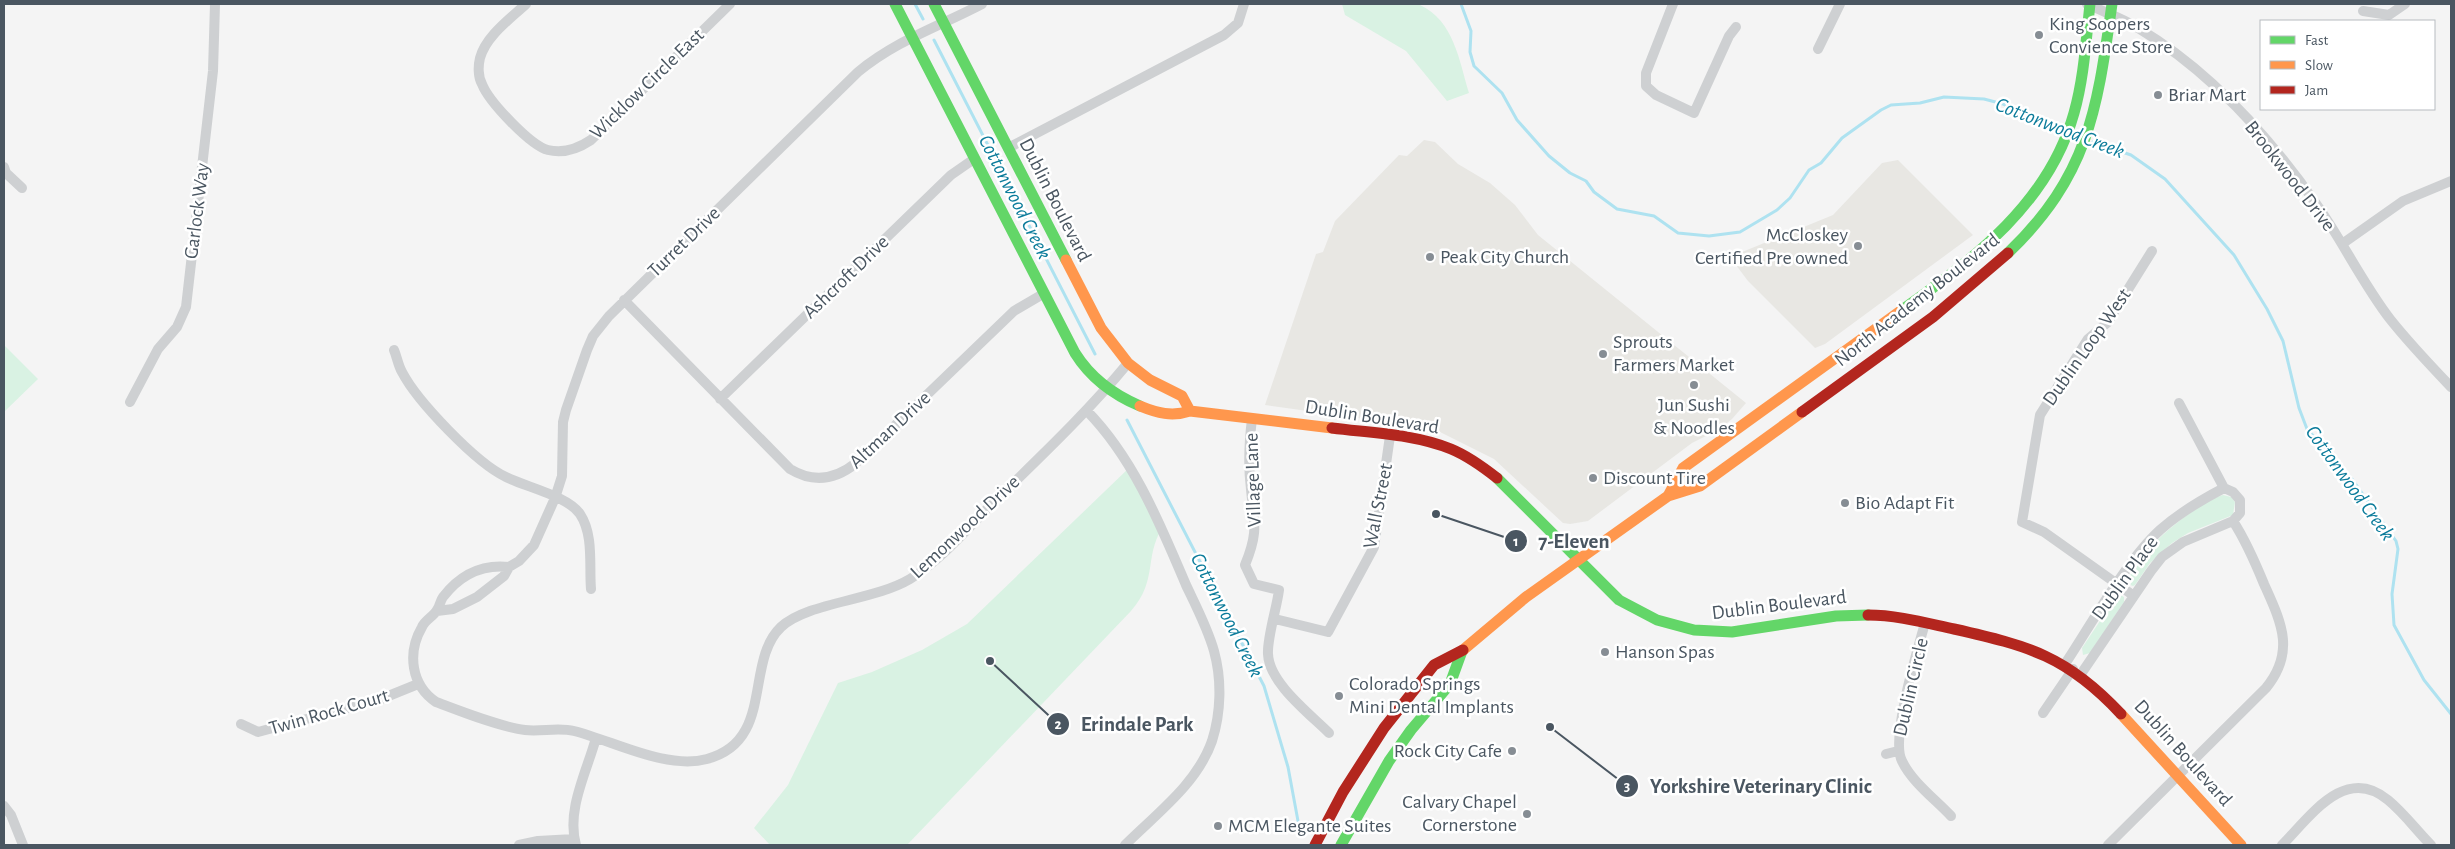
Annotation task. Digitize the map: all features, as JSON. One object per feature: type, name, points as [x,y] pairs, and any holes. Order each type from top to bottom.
[{"type":"main road","name":"Dublin Boulevard","points":[[895,4],[1043,294],[1076,354],[1087,370],[1107,388],[1148,409],[1169,415],[1183,415],[1190,411],[1390,436],[1427,442],[1451,449],[1474,461],[1503,482],[1619,600],[1639,612],[1675,628],[1707,632],[1738,632],[1853,615],[1881,615],[2024,645],[2073,669],[2111,703],[2241,845]]},
{"type":"main road","name":"Dublin Boulevard","points":[[934,4],[1101,328],[1128,363],[1150,380],[1182,396],[1190,411]]},
{"type":"main road","name":"North Academy Boulevard","points":[[1668,496],[1683,468],[1962,268],[1986,247],[2026,203],[2057,154],[2073,114],[2080,85],[2089,4]]},
{"type":"main road","name":"North Academy Boulevard","points":[[1315,845],[1343,792],[1384,728],[1434,665],[1462,651],[1526,597],[1668,496],[1700,486],[1981,280],[2012,252],[2036,226],[2060,192],[2074,167],[2090,131],[2111,8]]},
{"type":"main road","name":"North Academy Boulevard","points":[[1341,845],[1366,798],[1411,730],[1450,684],[1462,651]]},
{"type":"street","name":"Garlock Way","points":[[130,402],[158,349],[177,327],[186,307],[214,71],[215,4]]},
{"type":"street","name":"Wicklow Circle East","points":[[526,4],[490,39],[480,60],[481,84],[487,95],[509,119],[541,147],[559,152],[582,146],[592,140],[730,4]]},
{"type":"street","name":"Turret Drive","points":[[437,610],[453,609],[477,597],[504,576],[509,567],[520,561],[534,545],[555,498],[562,470],[563,422],[587,350],[601,326],[624,300],[858,72],[884,52],[911,36],[982,4]]},
{"type":"street","points":[[1008,148],[1224,35],[1238,23],[1244,4]]},
{"type":"street","points":[[1673,4],[1646,72],[1646,86],[1656,94],[1694,113],[1729,36],[1736,27]]},
{"type":"street","points":[[1818,49],[1840,4]]},
{"type":"street","name":"Brookwood Drive","points":[[2089,4],[2111,8],[2178,57],[2229,102],[2292,172],[2342,244],[2391,320],[2451,387]]},
{"type":"street","points":[[2363,11],[2389,15],[2405,4]]},
{"type":"street","name":"Ashcroft Drive","points":[[720,399],[951,175],[974,159]]},
{"type":"street","points":[[4,167],[6,174],[22,188]]},
{"type":"street","points":[[2342,244],[2403,201],[2451,181]]},
{"type":"street","name":"Dublin Loop West","points":[[2134,596],[2044,532],[2022,522],[2040,415],[2088,339],[2107,323],[2152,250]]},
{"type":"street","name":"Altman Drive","points":[[624,300],[790,469],[803,477],[815,478],[838,474],[856,463],[1014,311],[1043,294]]},
{"type":"street","points":[[394,350],[402,372],[420,396],[471,451],[504,476],[555,498],[576,510],[586,525],[591,589]]},
{"type":"street","name":"Lemonwood Drive","points":[[418,684],[427,696],[436,702],[523,730],[571,731],[682,763],[709,759],[736,743],[749,723],[767,649],[780,628],[802,614],[883,592],[922,570],[1087,410],[1128,363]]},
{"type":"street","points":[[2108,845],[2266,688],[2281,664],[2284,641],[2280,620],[2248,546],[2233,521],[2240,513],[2240,500],[2233,492],[2224,488],[2179,403]]},
{"type":"street","points":[[1087,410],[1114,442],[1162,528],[1214,650],[1220,690],[1216,727],[1211,743],[1197,772],[1125,845]]},
{"type":"street","name":"Village Lane","points":[[1252,419],[1249,448],[1251,490],[1256,518],[1255,542],[1246,565],[1254,584],[1280,590],[1268,654],[1271,667],[1285,691],[1328,733]]},
{"type":"street","name":"Wall Street","points":[[1275,618],[1328,632],[1374,547],[1390,436]]},
{"type":"street","name":"Dublin Place","points":[[2073,669],[2118,585],[2144,548],[2160,530],[2189,508],[2224,488]]},
{"type":"street","name":"Dublin Place","points":[[2073,669],[2134,596],[2157,564],[2175,547],[2201,533],[2233,521]]},
{"type":"street","points":[[418,684],[413,663],[417,637],[422,626],[437,610],[442,598],[450,588],[475,570],[492,566],[509,567]]},
{"type":"street","name":"Dublin Circle","points":[[1925,623],[1899,732],[1898,751],[1906,768],[1951,816]]},
{"type":"street","points":[[2043,713],[2073,669]]},
{"type":"street","name":"Twin Rock Court","points":[[241,724],[258,732],[381,700],[418,684]]},
{"type":"street","points":[[519,845],[538,841],[575,842],[577,799],[596,738]]},
{"type":"street","name":"Dublin Circle","points":[[1886,754],[1898,751]]},
{"type":"street","points":[[2282,845],[2334,795],[2355,784],[2389,801],[2431,845]]},
{"type":"street","points":[[4,806],[11,815],[22,845]]},
{"type":"shaded area","points":[[1424,140],[1435,142],[1458,164],[1490,183],[1515,205],[1538,235],[1746,403],[1732,419],[1718,430],[1692,443],[1588,521],[1570,524],[1563,523],[1494,459],[1440,432],[1415,426],[1265,405],[1316,254],[1323,252],[1335,221],[1399,155],[1407,156]]},
{"type":"shaded area","name":"McCloskey Certified Pre owned","points":[[1898,160],[1973,235],[1825,344],[1815,348],[1748,281],[1730,257],[1833,215],[1882,163]]},
{"type":"green space","points":[[1395,2],[1420,5],[1431,12],[1441,21],[1454,43],[1469,93],[1447,101],[1406,51],[1345,15],[1342,4]]},
{"type":"green space","points":[[4,345],[38,379],[4,412]]},
{"type":"green space","points":[[1130,467],[1162,528],[1153,549],[1145,589],[1131,611],[907,845],[770,845],[754,828],[788,785],[838,683],[872,672],[922,650],[967,624]]},
{"type":"green space","points":[[2223,495],[2231,497],[2235,502],[2233,515],[2188,533],[2172,543],[2150,563],[2135,585],[2128,584],[2132,572],[2140,559],[2152,545],[2197,508]]},
{"type":"green space","points":[[2120,595],[2124,597],[2124,602],[2090,653],[2083,655],[2082,648],[2116,597]]},
{"type":"waterway","name":"Cottonwood Creek","points":[[915,4],[923,19]]},
{"type":"waterway","name":"Cottonwood Creek","points":[[1461,4],[1471,31],[1470,52],[1474,66],[1502,93],[1517,120],[1549,156],[1570,173],[1586,181],[1594,192],[1617,209],[1654,216],[1678,233],[1709,236],[1740,232],[1777,210],[1790,198],[1809,170],[1821,163],[1842,138],[1891,105],[1920,103],[1944,97],[1984,99],[2003,104],[2035,122],[2061,132]]},
{"type":"waterway","name":"Cottonwood Creek","points":[[934,40],[1095,354]]},
{"type":"waterway","name":"Cottonwood Creek","points":[[2093,142],[2131,155],[2165,179],[2234,255],[2267,309],[2283,341],[2299,408],[2307,429],[2352,479],[2396,541],[2398,549],[2392,594],[2394,625],[2424,680],[2451,714]]},
{"type":"waterway","name":"Cottonwood Creek","points":[[1127,420],[1264,686],[1288,767],[1298,821]]},
{"type":"traffic: fast","points":[[895,4],[1075,353],[1088,370],[1103,384],[1140,406]]},
{"type":"traffic: fast","points":[[934,4],[1066,260]]},
{"type":"traffic: fast","points":[[1902,310],[1956,270],[2006,226],[2047,175],[2062,145],[2074,113],[2084,59],[2090,4]]},
{"type":"traffic: fast","points":[[2008,253],[2035,224],[2056,196],[2073,168],[2085,139],[2094,109],[2112,4]]},
{"type":"traffic: fast","points":[[1497,478],[1619,600],[1657,620],[1694,630],[1732,632],[1836,616],[1868,615]]},
{"type":"traffic: fast","points":[[1341,845],[1389,761],[1411,730],[1450,684],[1462,651]]},
{"type":"traffic: slow","points":[[1066,260],[1101,328],[1128,363],[1150,380],[1182,396],[1190,411]]},
{"type":"traffic: slow","points":[[1668,496],[1683,468],[1902,310]]},
{"type":"traffic: slow","points":[[1140,406],[1152,411],[1165,413],[1177,414],[1190,411],[1332,428]]},
{"type":"traffic: slow","points":[[1463,650],[1526,597],[1668,496],[1700,486],[1802,412]]},
{"type":"traffic: slow","points":[[2121,714],[2241,845]]},
{"type":"traffic: jam","points":[[1802,412],[1933,317],[2008,253]]},
{"type":"traffic: jam","points":[[1332,428],[1392,435],[1437,444],[1463,455],[1497,478]]},
{"type":"traffic: jam","points":[[1868,615],[1890,616],[1922,622],[2026,648],[2064,666],[2083,679],[2121,714]]},
{"type":"traffic: jam","points":[[1315,845],[1343,792],[1384,728],[1434,665],[1463,650]]},
{"type":"place","name":"King Soopers Convience Store","points":[[2039,35]]},
{"type":"place","name":"Briar Mart","points":[[2158,95]]},
{"type":"place","name":"McCloskey Certified Pre owned","points":[[1858,246]]},
{"type":"place","name":"Peak City Church","points":[[1430,257]]},
{"type":"place","name":"Sprouts Farmers Market","points":[[1603,354]]},
{"type":"place","name":"Jun Sushi & Noodles","points":[[1694,385]]},
{"type":"place","name":"Discount Tire","points":[[1593,478]]},
{"type":"place","name":"Bio Adapt Fit","points":[[1845,503]]},
{"type":"place","name":"7-Eleven","points":[[1436,514]]},
{"type":"place","name":"Hanson Spas","points":[[1605,652]]},
{"type":"place","name":"Erindale Park","points":[[990,661]]},
{"type":"place","name":"Colorado Springs Mini Dental Implants","points":[[1339,696]]},
{"type":"place","name":"Yorkshire Veterinary Clinic","points":[[1550,727]]},
{"type":"place","name":"Rock City Cafe","points":[[1512,751]]},
{"type":"place","name":"Calvary Chapel Cornerstone","points":[[1527,814]]},
{"type":"place","name":"MCM Elegante Suites","points":[[1218,826]]}]
